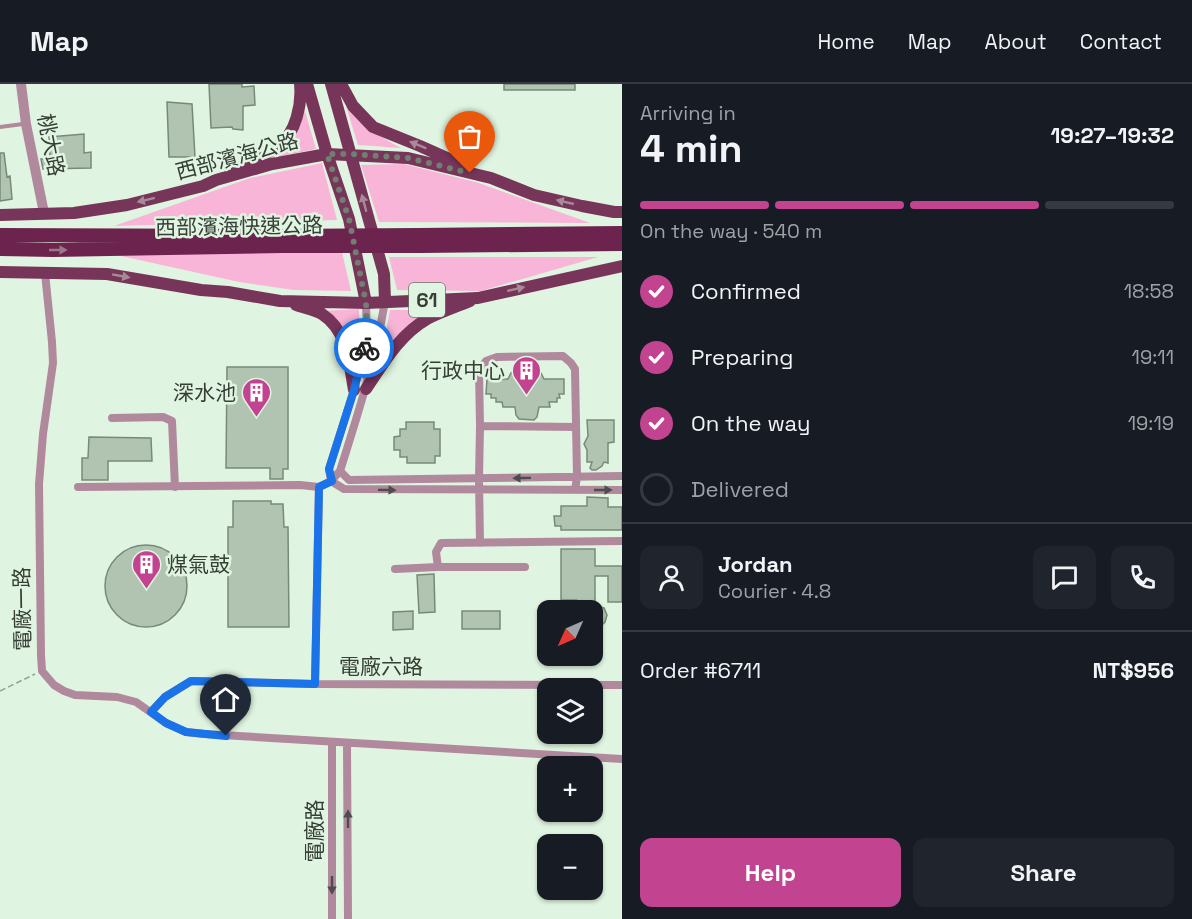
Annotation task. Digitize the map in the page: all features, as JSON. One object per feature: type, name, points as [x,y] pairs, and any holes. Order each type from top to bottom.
[{"type":"highway","name":"西部濱海快速公路","points":[[420,240],[622,233]]},
{"type":"highway","name":"西部濱海快速公路","points":[[0,236],[622,244]]},
{"type":"highway","name":"西部濱海快速公路","points":[[0,249],[53,250],[279,241]]},
{"type":"main road","points":[[216,180],[281,144],[295,123],[301,95],[300,84]]},
{"type":"main road","points":[[307,84],[349,219],[366,303]]},
{"type":"main road","points":[[331,84],[384,274],[385,302]]},
{"type":"main road","points":[[341,84],[353,106],[373,127],[490,178]]},
{"type":"main road","name":"西部濱海公路","points":[[0,214],[74,213],[127,205],[203,186],[216,180],[273,164],[327,154],[408,158],[490,178],[534,195],[622,212]]},
{"type":"main road","name":"61","points":[[0,272],[107,274],[201,290],[228,291],[280,301],[366,303],[478,298],[622,266]]},
{"type":"main road","points":[[360,390],[410,331],[428,319],[478,298]]},
{"type":"main road","points":[[280,301],[321,313],[333,323],[345,343],[360,390]]},
{"type":"street","name":"桃大路","points":[[21,84],[26,124],[44,213]]},
{"type":"street","name":"電廠一路","points":[[45,273],[52,363],[39,484],[42,672],[54,685],[75,695],[117,697],[136,702],[166,723],[186,732],[622,759]]},
{"type":"street","points":[[385,302],[379,336],[329,469],[332,481],[344,489],[622,490]]},
{"type":"street","points":[[78,487],[300,485],[319,487],[332,481],[340,471],[360,390],[367,337],[366,303]]},
{"type":"street","points":[[480,543],[479,370],[486,361],[497,357],[563,356],[571,363],[575,369],[577,477],[575,490]]},
{"type":"street","points":[[112,418],[163,417],[172,421],[175,487]]},
{"type":"street","points":[[480,426],[576,427]]},
{"type":"street","points":[[340,471],[349,480],[622,477]]},
{"type":"street","points":[[315,684],[319,487]]},
{"type":"street","points":[[438,567],[436,552],[441,543],[622,541]]},
{"type":"street","points":[[395,569],[525,567]]},
{"type":"street","name":"電廠六路","points":[[151,712],[165,697],[191,681],[315,684],[622,684]]},
{"type":"street","name":"電廠路","points":[[332,742],[332,919]]},
{"type":"street","name":"電廠路","points":[[347,743],[348,919]]},
{"type":"lane","points":[[0,127],[26,124]]},
{"type":"path","points":[[0,691],[42,672]]},
{"type":"shaded area","points":[[346,106],[371,130],[401,148],[358,145]]},
{"type":"shaded area","points":[[305,111],[316,149],[268,159],[299,126]]},
{"type":"shaded area","points":[[322,163],[337,220],[114,226],[250,178]]},
{"type":"shaded area","points":[[404,164],[479,183],[590,223],[379,222],[361,165]]},
{"type":"shaded area","points":[[342,252],[351,291],[294,290],[239,282],[112,254]]},
{"type":"shaded area","points":[[389,257],[598,257],[481,291],[397,290]]},
{"type":"shaded area","points":[[359,309],[360,337],[353,359],[321,311]]},
{"type":"shaded area","points":[[390,310],[436,310],[394,340],[382,354]]},
{"type":"building","points":[[209,84],[254,86],[255,105],[243,106],[243,130],[232,127],[211,128]]},
{"type":"building","points":[[504,84],[575,84],[575,90],[504,90]]},
{"type":"building","points":[[167,102],[192,104],[195,157],[169,157]]},
{"type":"building","points":[[84,134],[84,153],[91,152],[91,168],[43,169],[41,159],[50,159],[49,137]]},
{"type":"building","points":[[0,153],[4,153],[7,177],[10,176],[12,199],[0,201]]},
{"type":"building","name":"深水池","points":[[227,367],[288,367],[288,469],[283,469],[283,479],[270,479],[270,468],[226,468]]},
{"type":"building","name":"行政中心","points":[[520,367],[535,369],[544,379],[564,379],[564,394],[559,394],[560,398],[557,398],[557,402],[549,402],[550,407],[539,407],[534,420],[519,419],[515,407],[503,407],[502,402],[496,402],[496,398],[491,398],[491,394],[486,394],[487,379],[508,379],[511,373]]},
{"type":"building","points":[[587,420],[614,420],[614,442],[608,443],[608,463],[604,462],[596,470],[590,468],[592,462],[587,462],[587,450],[584,444],[588,436]]},
{"type":"building","points":[[406,422],[434,422],[434,429],[440,429],[440,456],[435,456],[435,463],[407,463],[407,457],[400,457],[400,450],[394,450],[394,437],[400,436],[400,429],[406,429]]},
{"type":"building","points":[[89,437],[151,438],[152,461],[108,461],[108,480],[82,480],[82,458],[88,458]]},
{"type":"building","points":[[587,497],[608,498],[608,507],[622,507],[622,530],[561,530],[561,526],[555,526],[554,516],[561,516],[561,506],[587,506]]},
{"type":"building","points":[[233,501],[271,501],[271,504],[283,504],[284,527],[288,527],[289,627],[228,627],[228,527],[233,527]]},
{"type":"building","name":"煤氣鼓","points":[[146,545],[162,548],[175,557],[184,570],[187,586],[184,602],[175,615],[162,624],[146,627],[130,624],[117,615],[108,602],[105,586],[108,570],[117,557],[130,548]]},
{"type":"building","points":[[561,549],[595,549],[595,566],[622,566],[622,602],[608,602],[608,576],[595,576],[595,600],[561,600]]},
{"type":"building","points":[[434,574],[435,612],[419,613],[417,575]]},
{"type":"building","points":[[603,608],[607,615],[603,624]]},
{"type":"building","points":[[413,611],[413,629],[393,630],[393,612]]},
{"type":"building","points":[[462,611],[500,611],[500,629],[462,629]]},
{"type":"way so far","points":[[364,348],[367,337],[366,303],[349,219],[327,154],[408,158],[470,173]]},
{"type":"place","name":"行政中心","points":[[526,396]]},
{"type":"place","name":"深水池","points":[[257,418]]},
{"type":"place","name":"煤氣鼓","points":[[146,590]]},
{"type":"route","points":[[226,736],[186,732],[166,723],[151,712],[165,697],[191,681],[315,684],[319,487],[332,481],[329,469],[354,390],[364,348]]}]
